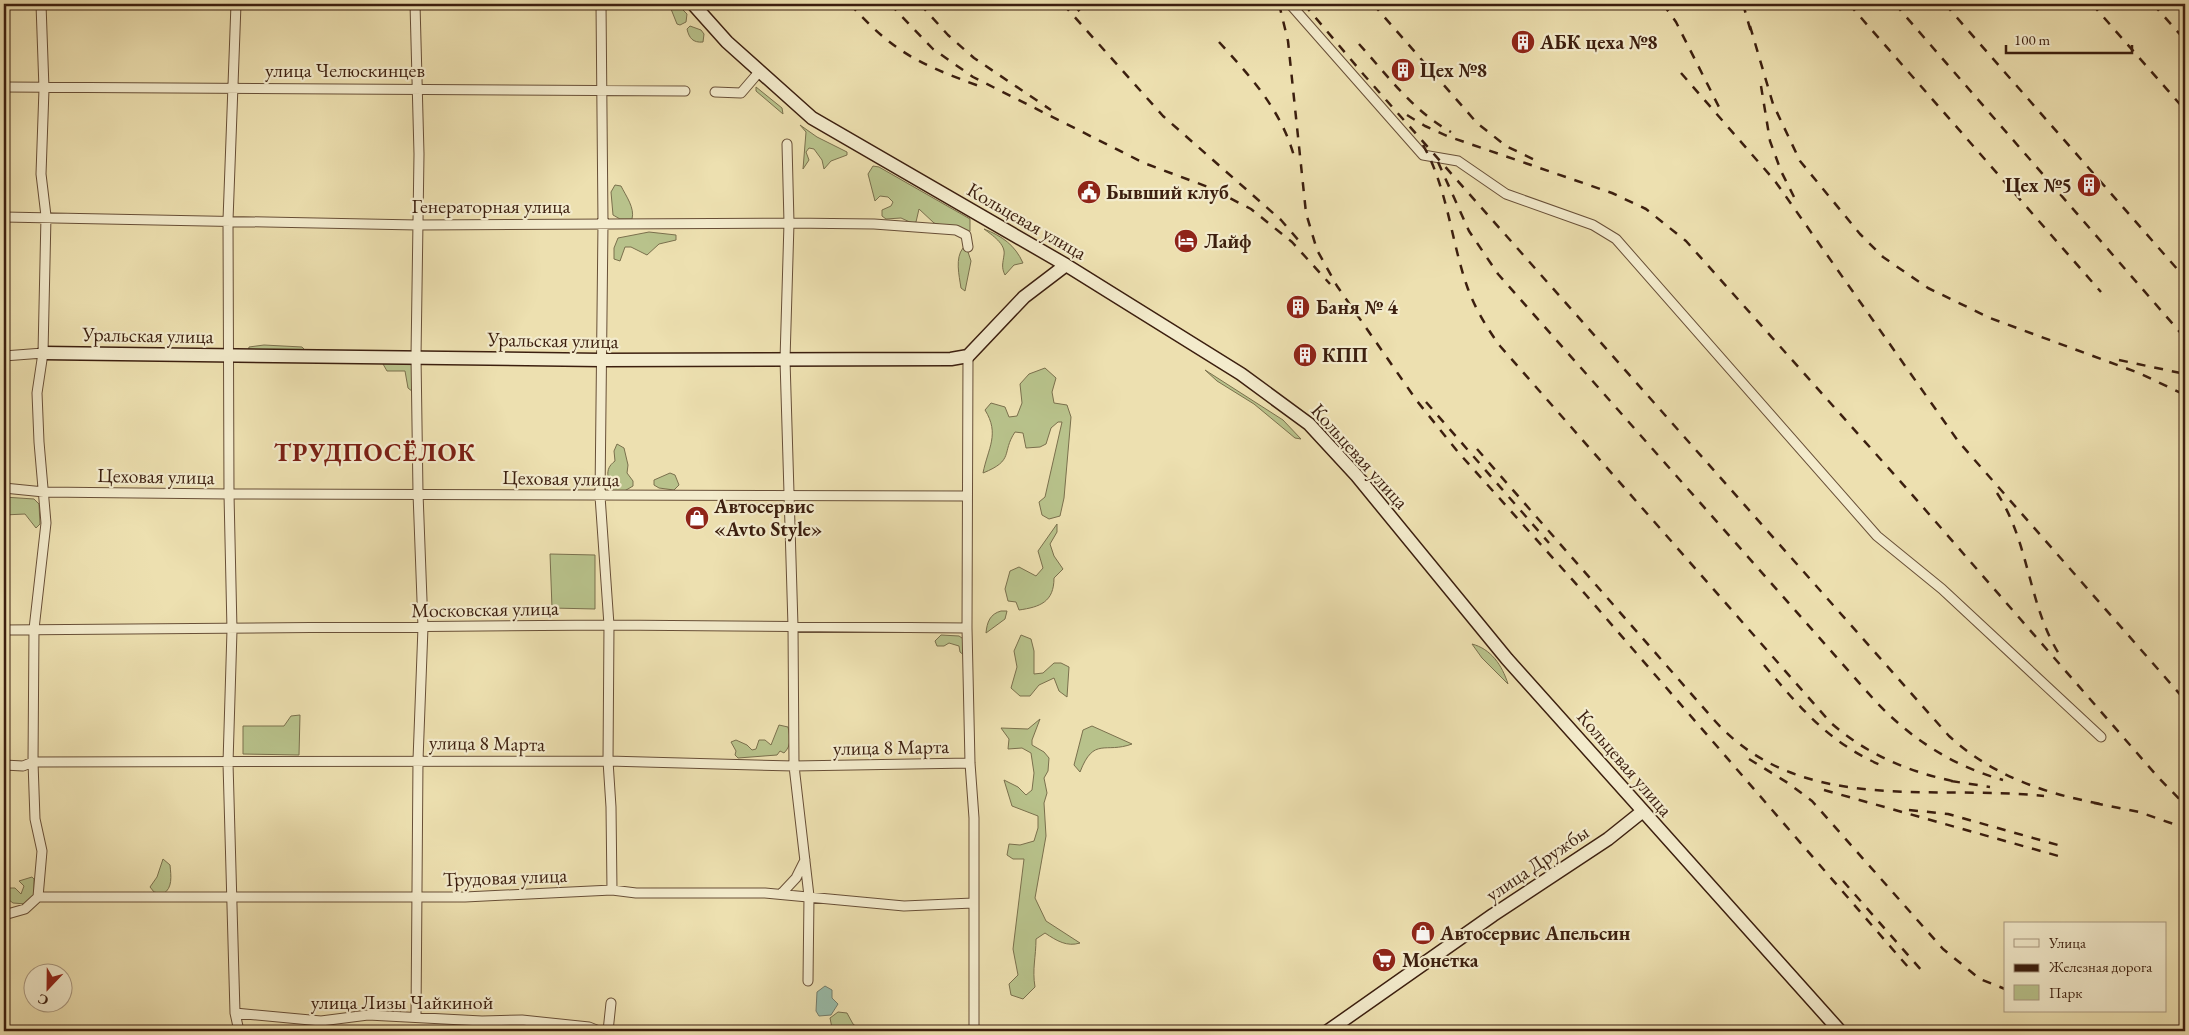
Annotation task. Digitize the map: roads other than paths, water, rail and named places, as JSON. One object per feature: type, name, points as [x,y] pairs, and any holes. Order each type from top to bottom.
[{"type":"street","points":[[4,915],[26,909],[38,898],[42,852],[35,819],[33,762],[34,629],[45,538],[44,492],[37,393],[43,353],[46,216],[42,174],[44,89],[41,4]]},
{"type":"street","points":[[236,4],[228,220],[229,494],[232,630],[228,763],[235,1013],[239,1031]]},
{"type":"street","points":[[415,4],[419,154],[416,356],[418,493],[423,627],[418,760],[419,897],[416,1017]]},
{"type":"street","points":[[601,4],[603,223],[600,496],[609,625],[608,761],[612,807],[612,890]]},
{"type":"street","name":"Кольцевая улица","points":[[693,4],[727,42],[758,72],[812,118],[836,134],[1066,266],[1241,374],[1309,424],[1353,471],[1507,659],[1840,1031]]},
{"type":"street","points":[[1290,4],[1423,155],[1458,161],[1506,194],[1593,225],[1616,239],[1877,536],[1942,589],[2101,736]]},
{"type":"street","points":[[715,92],[741,93],[758,72]]},
{"type":"street","name":"улица Челюскинцев","points":[[4,87],[44,89],[233,87],[685,91]]},
{"type":"street","points":[[787,144],[789,223],[785,360],[788,495],[794,626],[794,766],[810,896],[808,981]]},
{"type":"street","name":"Генераторная улица","points":[[4,217],[46,216],[417,225],[603,223],[874,224],[956,230],[966,235],[968,247]]},
{"type":"street","points":[[974,1031],[974,818],[970,763],[967,628],[968,356],[1024,297],[1066,266]]},
{"type":"street","name":"Уральская улица","points":[[4,356],[43,353],[416,356],[601,360],[951,359],[968,356]]},
{"type":"street","name":"Цеховая улица","points":[[4,488],[44,492],[229,494],[418,493],[600,496],[967,496]]},
{"type":"street","name":"Московская улица","points":[[4,630],[232,630],[609,625],[967,628]]},
{"type":"street","name":"улица 8 Марта","points":[[4,765],[23,766],[33,762],[228,763],[418,760],[506,762],[608,761],[794,766],[970,763]]},
{"type":"street","name":"улица Дружбы","points":[[1328,1031],[1493,915],[1608,839],[1643,811]]},
{"type":"street","points":[[781,894],[796,878],[805,860]]},
{"type":"street","name":"Трудовая улица","points":[[38,898],[419,897],[612,890],[636,893],[781,894],[904,906],[973,903]]},
{"type":"street","points":[[608,1031],[612,1004]]},
{"type":"street","name":"улица Лизы Чайкиной","points":[[235,1013],[321,1021],[368,1015],[522,1020],[589,1027],[599,1031]]},
{"type":"railway","points":[[850,4],[880,34],[908,55],[940,71],[979,86]]},
{"type":"railway","points":[[890,4],[933,49],[973,77],[1144,163],[1208,187],[1251,209],[1292,242],[1330,284]]},
{"type":"railway","points":[[920,4],[948,35],[974,58],[1051,110]]},
{"type":"railway","points":[[1063,4],[1163,116],[1281,220],[1300,242]]},
{"type":"railway","points":[[1074,4],[1083,16]]},
{"type":"railway","points":[[1279,4],[1288,41],[1306,213],[1317,250],[1337,286],[1417,401],[1458,452],[1586,595],[1908,967]]},
{"type":"railway","points":[[1304,4],[1364,75],[1949,736],[1983,762],[2020,781],[2080,800],[2101,804]]},
{"type":"railway","points":[[1373,4],[1477,123],[1506,146],[1535,160]]},
{"type":"railway","points":[[1663,4],[1676,22],[1721,111]]},
{"type":"railway","points":[[1743,4],[1751,32]]},
{"type":"railway","points":[[1849,4],[2101,292]]},
{"type":"railway","points":[[1895,4],[2185,338]]},
{"type":"railway","points":[[1945,4],[2185,278]]},
{"type":"railway","points":[[2092,4],[2185,110]]},
{"type":"railway","points":[[2153,4],[2185,40]]},
{"type":"railway","points":[[1750,26],[1773,104],[1800,161],[1860,234],[1883,257],[1928,288],[1990,318],[2139,373],[2185,395]]},
{"type":"railway","points":[[1219,42],[1243,68],[1274,111],[1283,126],[1295,160]]},
{"type":"railway","points":[[1359,44],[1413,104],[1451,132]]},
{"type":"railway","points":[[1681,73],[1775,181],[1958,441],[2185,700]]},
{"type":"railway","points":[[1761,86],[1770,141],[1781,171],[1794,197]]},
{"type":"railway","points":[[1407,115],[1447,136],[1612,193],[1646,209],[1686,241],[1908,490],[2157,776],[2185,805]]},
{"type":"railway","points":[[1423,145],[1444,198],[1468,289],[1482,319],[1500,346],[1830,722],[1859,744],[1889,761],[1922,773],[1957,782]]},
{"type":"railway","points":[[1438,162],[1469,231],[1498,274],[1877,703],[1905,729],[1935,750],[1967,767],[2003,780]]},
{"type":"railway","points":[[2119,360],[2185,374]]},
{"type":"railway","points":[[1426,402],[1549,543]]},
{"type":"railway","points":[[1477,449],[1715,721],[1749,751],[1787,771],[1827,783],[1870,790],[2001,793],[2044,796]]},
{"type":"railway","points":[[1997,493],[2008,512],[2042,617],[2050,638],[2061,657]]},
{"type":"railway","points":[[1764,665],[1804,711],[1832,736],[1848,748],[1885,767]]},
{"type":"railway","points":[[1749,759],[1788,783],[1812,801],[1943,949],[1980,979],[2004,989]]},
{"type":"railway","points":[[1951,781],[1990,787]]},
{"type":"railway","points":[[1824,790],[2062,857]]},
{"type":"railway","points":[[2094,803],[2139,812],[2185,828]]},
{"type":"railway","points":[[1909,810],[1948,814],[2065,847]]},
{"type":"railway","points":[[1843,881],[1922,971]]},
{"type":"place","name":"АБК цеха №8","points":[[1523,42]]},
{"type":"place","name":"Цех №8","points":[[1403,70]]},
{"type":"place","name":"Цех №5","points":[[2089,185]]},
{"type":"place","name":"Бывший клуб","points":[[1089,192]]},
{"type":"place","name":"Лайф","points":[[1186,241]]},
{"type":"place","name":"Баня № 4","points":[[1298,307]]},
{"type":"place","name":"КПП","points":[[1305,355]]},
{"type":"place","name":"Автосервис «Avto Style»","points":[[697,518]]},
{"type":"place","name":"Автосервис Апельсин","points":[[1423,933]]},
{"type":"place","name":"Монетка","points":[[1384,960]]},
{"type":"district","name":"ТРУДПОСЁЛОК","points":[[375,452]]}]
